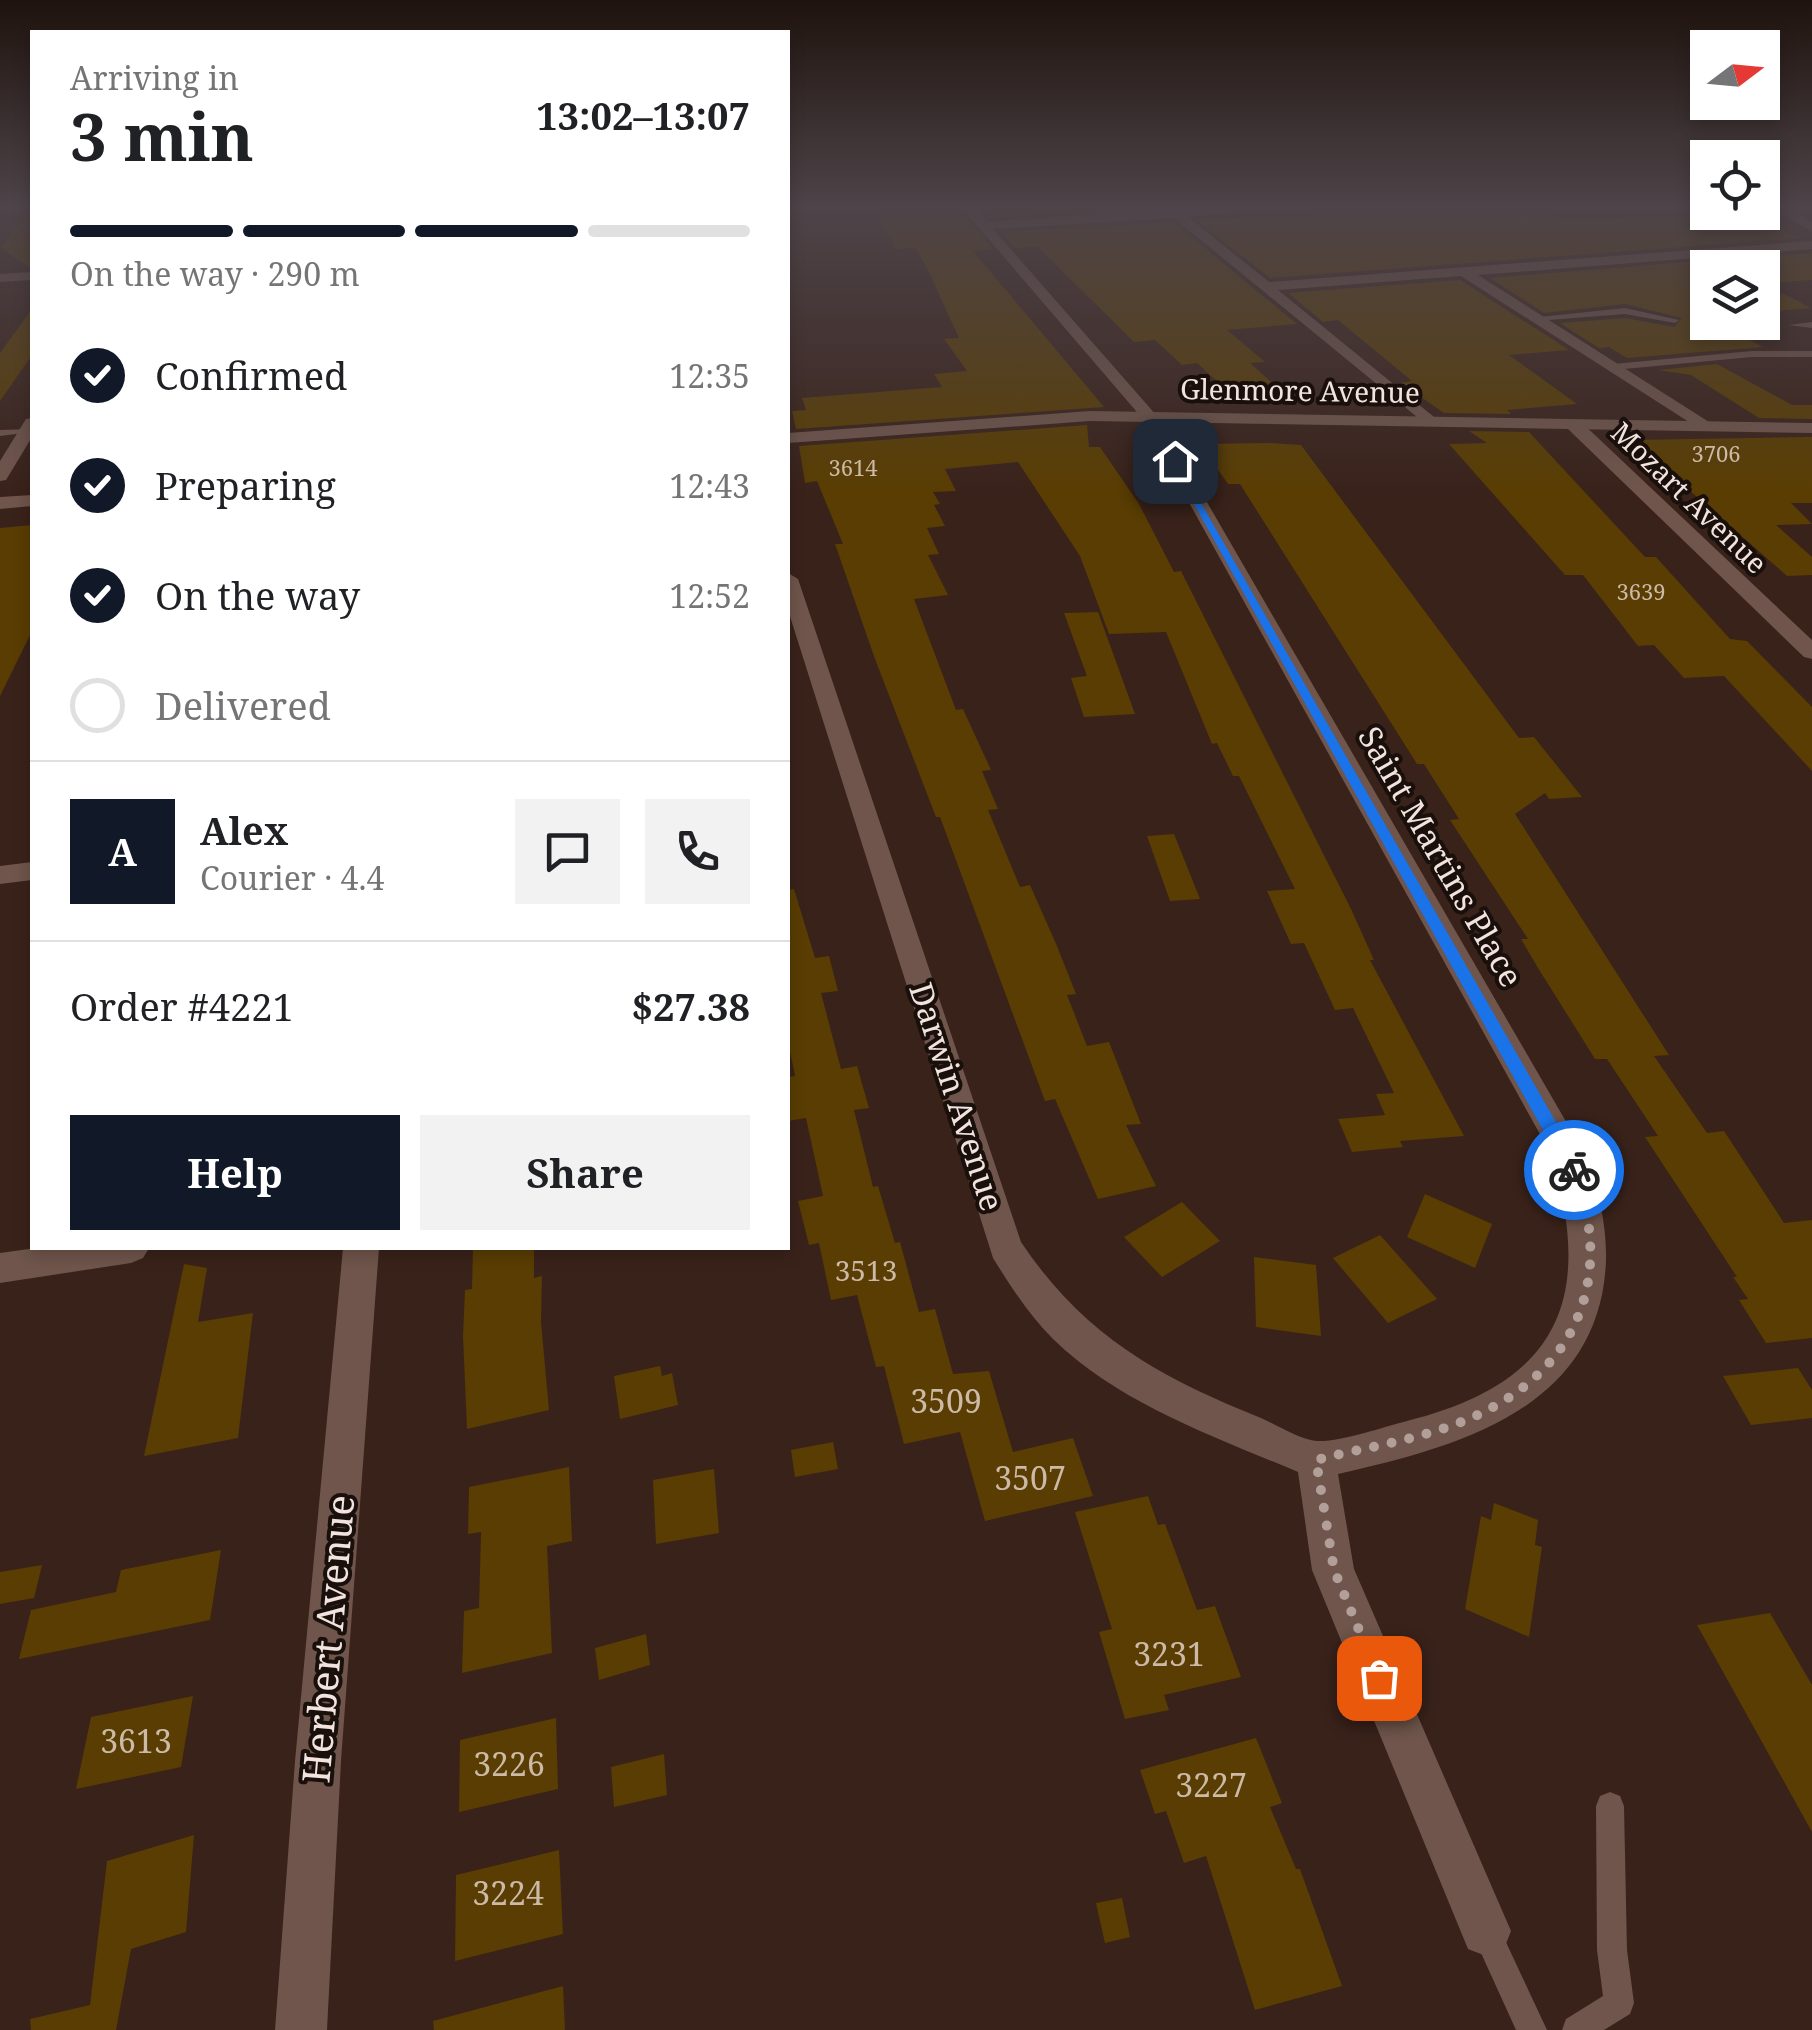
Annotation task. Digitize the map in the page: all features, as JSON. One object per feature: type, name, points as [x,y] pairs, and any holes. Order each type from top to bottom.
[{"type":"street","name":"Saint Martins Place","points":[[1051,304],[1149,416],[1568,1153],[1588,1215],[1592,1263],[1582,1310],[1568,1338],[1536,1376],[1494,1407],[1441,1429],[1316,1460]]},
{"type":"street","points":[[1284,304],[1428,421]]},
{"type":"street","points":[[1513,304],[1703,426]]},
{"type":"street","name":"Glenmore Avenue","points":[[790,438],[1050,417],[1149,416],[1812,428]]},
{"type":"street","name":"Mozart Avenue","points":[[1573,424],[1812,652]]},
{"type":"street","points":[[0,476],[30,427]]},
{"type":"street","points":[[0,503],[30,500]]},
{"type":"street","name":"Darwin Avenue","points":[[790,585],[1005,1248],[1023,1279],[1046,1309],[1090,1351],[1144,1386],[1316,1460]]},
{"type":"street","points":[[0,875],[30,871]]},
{"type":"street","points":[[0,1268],[118,1250]]},
{"type":"street","name":"Herbert Avenue","points":[[301,2030],[320,1741],[362,1250]]},
{"type":"street","points":[[1316,1460],[1334,1570],[1486,1931]]},
{"type":"lane","points":[[1535,318],[1625,311],[1675,320]]},
{"type":"lane","points":[[1793,325],[1812,325]]},
{"type":"lane","points":[[1613,367],[1752,354],[1812,354]]},
{"type":"lane","points":[[0,433],[30,427]]},
{"type":"lane","points":[[1576,2030],[1618,2003],[1612,1950],[1610,1806]]},
{"type":"lane","points":[[1486,1931],[1532,2030]]},
{"type":"building","points":[[943,304],[1017,304],[1104,407],[796,429],[792,411],[806,410],[802,398],[942,387],[934,374],[967,371],[944,339],[959,338]]},
{"type":"building","points":[[1095,304],[1272,304],[1297,324],[1227,330],[1265,362],[1250,363],[1280,390],[1232,395],[1197,363],[1182,365],[1155,340],[1134,342]]},
{"type":"building","points":[[1301,304],[1497,304],[1569,350],[1509,355],[1577,404],[1507,410],[1511,414],[1444,413],[1401,383],[1412,381],[1338,320],[1323,322]]},
{"type":"building","points":[[1530,304],[1690,304],[1690,340],[1750,340],[1763,347],[1627,358],[1609,347],[1599,348],[1560,323],[1625,318],[1674,327],[1682,318],[1625,304],[1544,313]]},
{"type":"building","points":[[1780,304],[1803,304],[1811,308],[1780,311]]},
{"type":"building","points":[[30,312],[30,358],[0,401],[0,353]]},
{"type":"building","points":[[1717,364],[1792,405],[1812,405],[1812,419],[1759,418],[1691,375],[1658,370]]},
{"type":"building","points":[[1087,425],[1089,447],[1100,447],[1139,504],[1174,572],[1181,571],[1351,909],[1374,960],[1370,960],[1464,1136],[1400,1141],[1403,1147],[1352,1152],[1338,1119],[1385,1115],[1376,1094],[1394,1093],[1353,1008],[1335,1010],[1304,943],[1291,944],[1267,891],[1295,889],[1239,776],[1233,776],[1217,743],[1212,744],[1166,632],[1109,634],[1080,556],[1018,462],[945,469],[956,491],[933,492],[940,504],[934,505],[945,526],[927,528],[939,554],[928,555],[948,595],[914,599],[956,710],[963,709],[991,770],[982,771],[998,809],[988,810],[1020,887],[1030,885],[1057,946],[1076,994],[1067,995],[1087,1046],[1109,1042],[1141,1124],[1126,1125],[1156,1186],[1098,1199],[1055,1099],[1045,1101],[940,817],[936,817],[875,659],[835,544],[843,544],[817,481],[805,483],[799,446]]},
{"type":"building","points":[[1469,431],[1529,432],[1645,557],[1656,557],[1730,639],[1747,641],[1812,707],[1812,771],[1724,676],[1684,678],[1654,645],[1638,646],[1583,575],[1565,575],[1449,444],[1487,443]]},
{"type":"building","points":[[1812,437],[1812,503],[1791,503],[1812,524],[1776,525],[1812,557],[1812,575],[1787,576],[1632,440]]},
{"type":"building","points":[[1200,444],[1301,445],[1519,738],[1534,737],[1582,797],[1549,799],[1545,793],[1515,814],[1669,1055],[1654,1056],[1707,1133],[1724,1131],[1784,1223],[1812,1220],[1812,1338],[1766,1343],[1739,1300],[1748,1299],[1733,1277],[1737,1277],[1645,1137],[1658,1136],[1607,1059],[1595,1059],[1521,939],[1528,939],[1450,820],[1459,819],[1424,764],[1417,764],[1240,484],[1228,484]]},
{"type":"building","points":[[30,525],[30,635],[0,696],[0,528]]},
{"type":"building","points":[[1098,612],[1135,714],[1084,717],[1071,678],[1087,676],[1064,613]]},
{"type":"building","points":[[1174,834],[1200,899],[1170,901],[1147,836]]},
{"type":"building","points":[[794,889],[815,958],[829,956],[838,991],[821,993],[841,1069],[857,1066],[869,1108],[854,1110],[873,1187],[878,1186],[895,1243],[900,1242],[919,1312],[935,1309],[953,1374],[989,1371],[1013,1452],[1073,1438],[1093,1496],[985,1521],[960,1432],[904,1444],[884,1366],[876,1367],[857,1295],[831,1300],[819,1243],[809,1245],[798,1201],[823,1196],[806,1118],[790,1121],[790,1077],[795,1076],[790,1052],[790,890]]},
{"type":"building","points":[[1425,1194],[1492,1224],[1475,1268],[1407,1237]]},
{"type":"building","points":[[1182,1202],[1220,1241],[1162,1277],[1124,1237]]},
{"type":"building","points":[[1380,1235],[1437,1299],[1388,1323],[1333,1258]]},
{"type":"building","points":[[473,1250],[534,1250],[534,1278],[542,1276],[541,1322],[549,1410],[467,1429],[463,1336],[465,1290],[472,1289]]},
{"type":"building","points":[[1254,1257],[1316,1265],[1321,1336],[1256,1327]]},
{"type":"building","points":[[184,1264],[207,1268],[198,1322],[253,1313],[238,1438],[144,1456]]},
{"type":"building","points":[[660,1366],[662,1376],[672,1373],[678,1405],[620,1419],[614,1376]]},
{"type":"building","points":[[1798,1368],[1812,1390],[1812,1418],[1751,1425],[1723,1376]]},
{"type":"building","points":[[833,1442],[838,1469],[795,1477],[791,1450]]},
{"type":"building","points":[[569,1467],[572,1541],[547,1546],[552,1653],[462,1673],[464,1611],[479,1608],[481,1532],[468,1534],[469,1487]]},
{"type":"building","points":[[714,1469],[719,1533],[656,1544],[653,1480]]},
{"type":"building","points":[[1148,1496],[1158,1525],[1165,1524],[1197,1610],[1215,1606],[1241,1677],[1164,1695],[1169,1710],[1125,1719],[1099,1632],[1112,1629],[1075,1512]]},
{"type":"building","points":[[1494,1503],[1538,1520],[1535,1545],[1542,1547],[1529,1637],[1465,1609],[1481,1516],[1491,1520]]},
{"type":"building","points":[[221,1550],[210,1620],[19,1659],[31,1610],[116,1592],[121,1570]]},
{"type":"building","points":[[42,1565],[34,1598],[0,1604],[0,1572]]},
{"type":"building","points":[[1770,1613],[1812,1685],[1812,1832],[1697,1625]]},
{"type":"building","points":[[646,1634],[650,1665],[599,1680],[595,1648]]},
{"type":"building","points":[[193,1696],[181,1767],[76,1789],[91,1717]]},
{"type":"building","points":[[556,1718],[558,1789],[459,1812],[460,1740]]},
{"type":"building","points":[[1256,1738],[1282,1803],[1270,1807],[1296,1869],[1300,1869],[1342,1986],[1255,2010],[1206,1856],[1184,1863],[1166,1811],[1155,1814],[1140,1770]]},
{"type":"building","points":[[664,1754],[667,1795],[614,1807],[611,1767]]},
{"type":"building","points":[[194,1835],[186,1932],[131,1949],[116,2030],[31,2030],[30,2019],[90,2005],[107,1861]]},
{"type":"building","points":[[559,1850],[563,1934],[455,1961],[456,1875]]},
{"type":"building","points":[[1122,1898],[1130,1937],[1105,1943],[1096,1903]]},
{"type":"building","points":[[563,1986],[565,2030],[434,2030],[433,2021]]},
{"type":"way so far","points":[[1379,1678],[1334,1570],[1316,1460],[1441,1429],[1494,1407],[1536,1376],[1568,1338],[1582,1310],[1592,1263],[1586,1199],[1574,1170]]},
{"type":"route","points":[[1175,461],[1568,1153],[1574,1170]]}]
